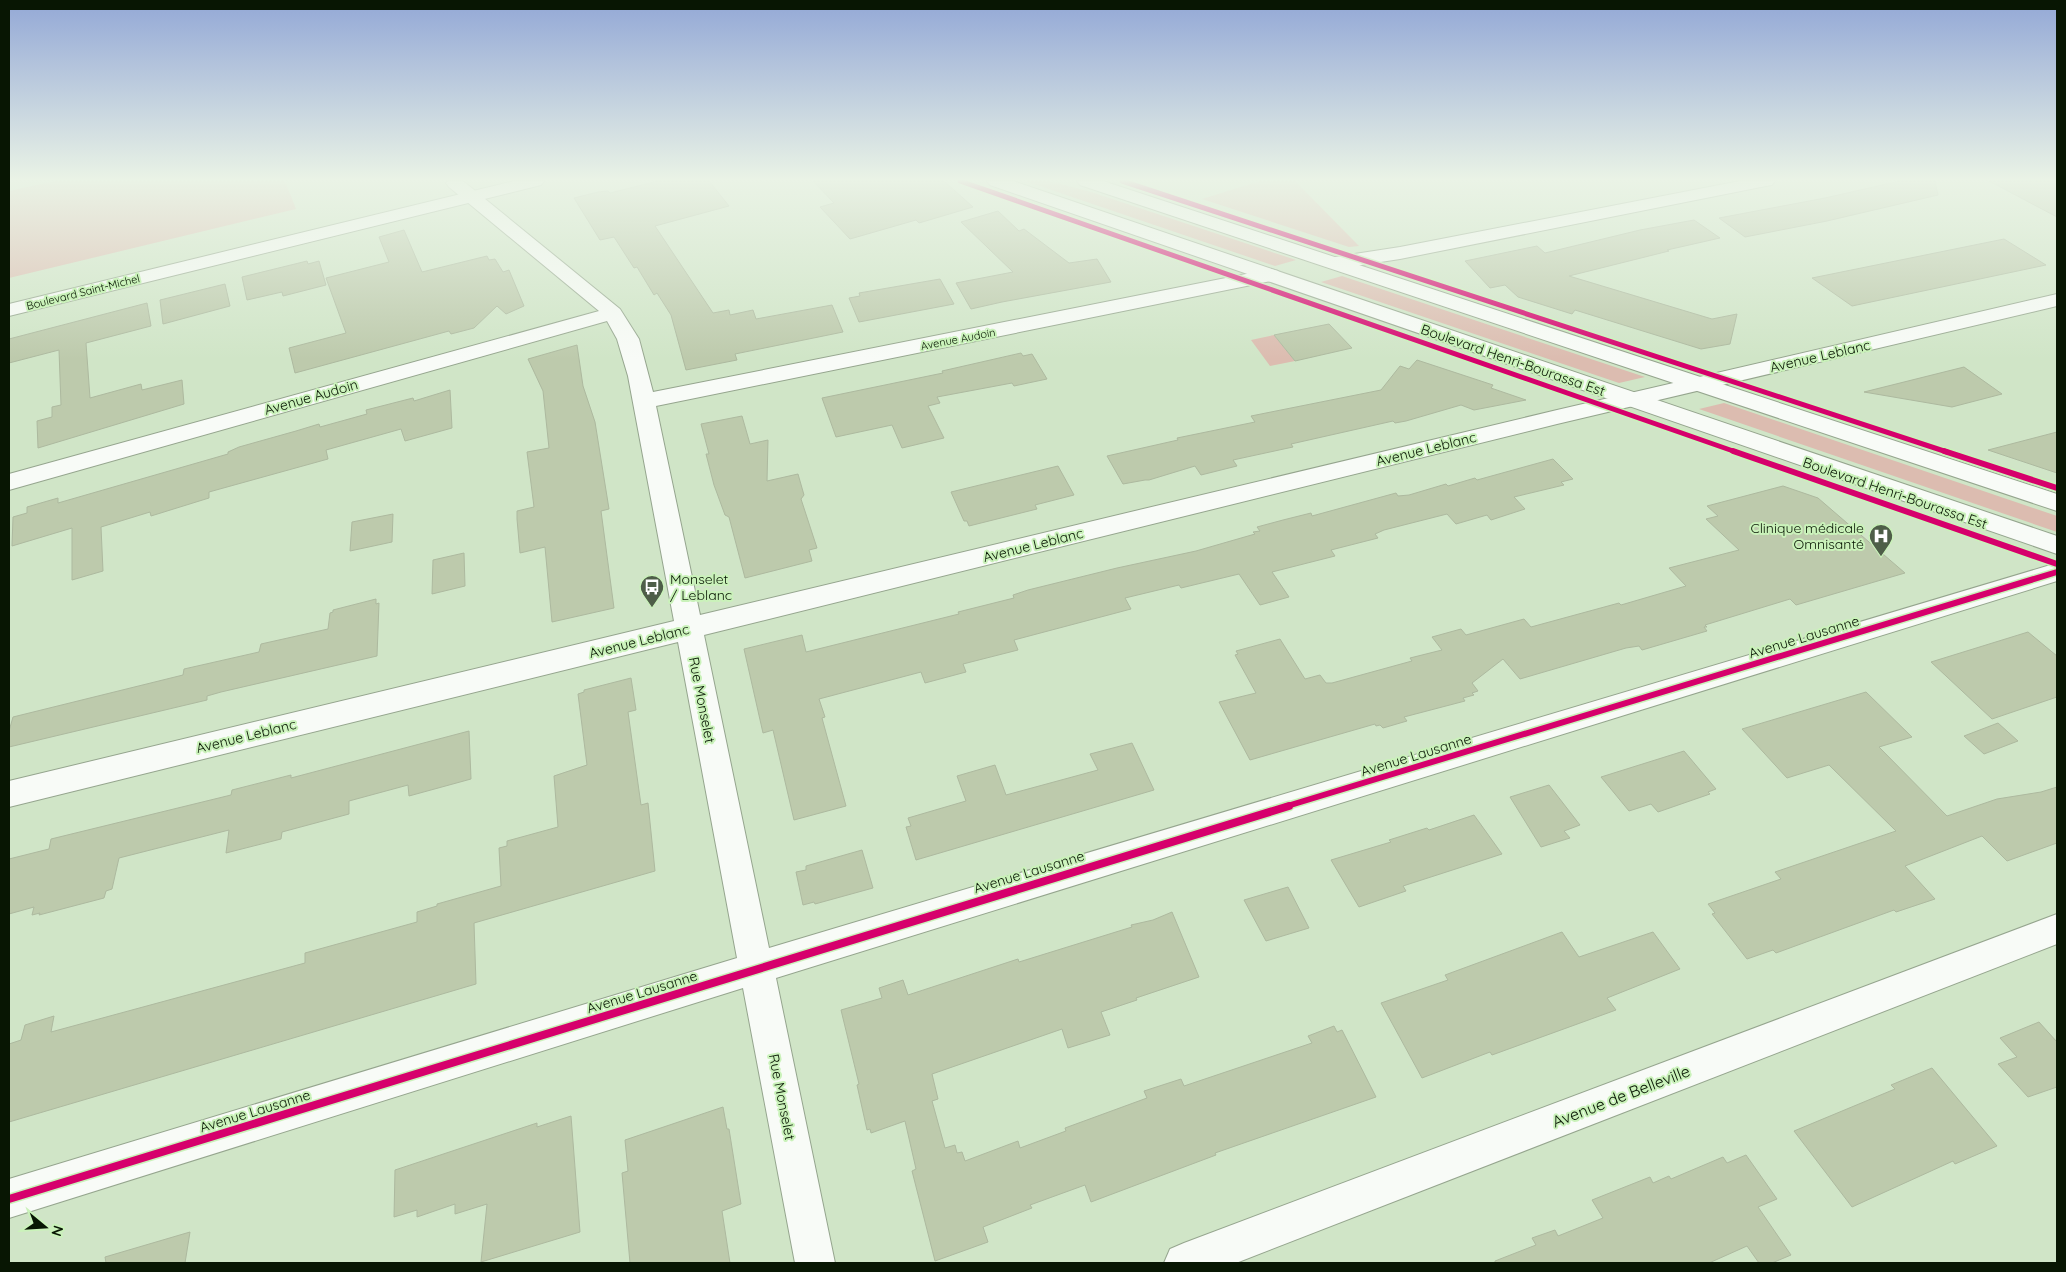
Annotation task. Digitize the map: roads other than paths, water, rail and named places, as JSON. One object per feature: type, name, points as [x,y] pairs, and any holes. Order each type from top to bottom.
[{"type":"street","name":"Boulevard Saint-Michel","points":[[173,251],[217,240]]},
{"type":"street","name":"Boulevard Saint-Michel","points":[[9,310],[267,240]]},
{"type":"street","name":"Rue Monselet","points":[[527,240],[613,313],[624,329],[632,347],[815,1263]]},
{"type":"street","name":"Boulevard Henri-Bourassa Est","points":[[1170,240],[2057,545]]},
{"type":"street","points":[[1267,240],[2057,503]]},
{"type":"street","points":[[1336,263],[1460,240]]},
{"type":"street","name":"Avenue Audoin","points":[[644,401],[1271,275]]},
{"type":"street","name":"Avenue Leblanc","points":[[9,794],[1635,400],[2057,300]]},
{"type":"street","name":"Avenue Audoin","points":[[9,482],[613,313]]},
{"type":"street","name":"Avenue Lausanne","points":[[9,1199],[2057,572]]},
{"type":"street","name":"Avenue de Belleville","points":[[1184,1263],[2057,929]]},
{"type":"place","name":"Clinique médicale Omnisanté","points":[[1881,557]]},
{"type":"place","name":"Monselet / Leblanc","points":[[652,608]]}]
